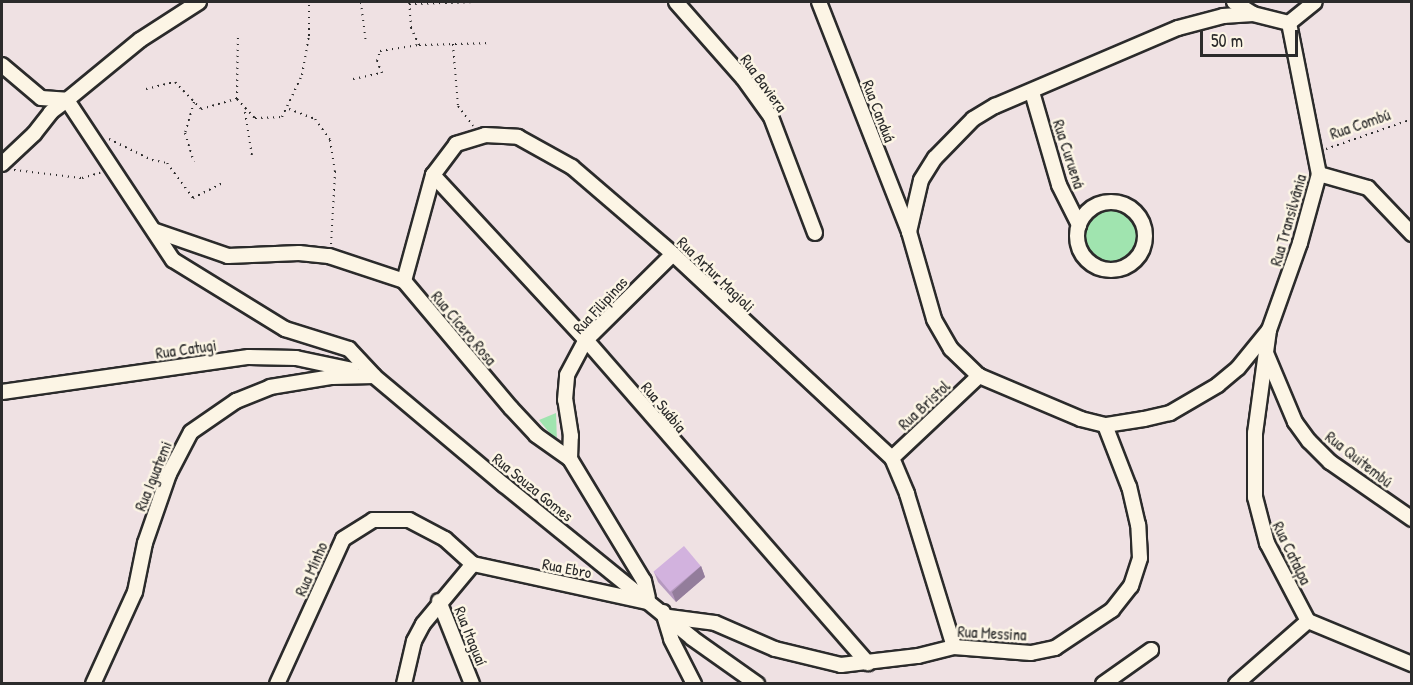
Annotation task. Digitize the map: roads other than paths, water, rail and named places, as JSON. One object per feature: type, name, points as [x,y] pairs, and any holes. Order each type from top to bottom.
[{"type":"street","points":[[2,164],[34,134],[51,112],[90,78],[199,2]]},
{"type":"street","name":"Rua Baviera","points":[[676,2],[743,78],[771,117],[815,233]]},
{"type":"street","name":"Rua Canduá","points":[[819,2],[909,232]]},
{"type":"street","points":[[1234,2],[1253,14]]},
{"type":"street","points":[[1288,23],[1315,2]]},
{"type":"street","name":"Rua Transilvânia","points":[[1253,14],[1288,23],[1317,152],[1319,174],[1300,243],[1269,330],[1238,368],[1195,400],[1170,413],[1105,425],[1081,419],[979,376],[951,349],[934,319],[909,232],[921,180],[949,140],[994,106],[1032,92],[1178,28],[1223,16],[1253,14]]},
{"type":"street","points":[[3,66],[41,98],[67,100]]},
{"type":"street","name":"Rua Curuená","points":[[1032,92],[1059,185],[1079,225]]},
{"type":"street","name":"Rua Souza Gomes","points":[[67,100],[174,260],[285,329],[349,349],[374,376],[576,544],[757,684]]},
{"type":"street","name":"Rua Artur Magioli","points":[[405,281],[433,175],[456,144],[480,136],[518,137],[572,167],[673,254],[892,458],[907,494],[954,647]]},
{"type":"street","points":[[1319,174],[1368,188],[1412,234]]},
{"type":"street","name":"Rua Suábia","points":[[433,175],[586,340],[868,663]]},
{"type":"street","points":[[1117,202],[1138,214],[1144,224],[1144,248],[1129,266],[1118,270],[1100,268],[1085,259],[1079,248],[1079,225],[1094,207],[1117,202]]},
{"type":"street","points":[[156,231],[228,256],[299,253],[329,256],[405,281]]},
{"type":"street","name":"Rua Filipinas","points":[[570,459],[565,383],[586,340],[673,254]]},
{"type":"street","name":"Rua Cícero Rosa","points":[[405,281],[440,328],[536,435],[570,459],[659,608]]},
{"type":"street","name":"Rua Catalpa","points":[[1269,330],[1255,433],[1259,523],[1308,621]]},
{"type":"street","name":"Rua Quitembú","points":[[1266,352],[1295,422],[1310,441],[1330,462],[1412,519]]},
{"type":"street","name":"Rua Catugi","points":[[2,392],[249,357],[296,358],[374,376]]},
{"type":"street","name":"Rua Iguatemi","points":[[93,684],[135,592],[152,522],[179,451],[191,432],[237,400],[270,387],[332,376],[374,376]]},
{"type":"street","name":"Rua Bristol","points":[[892,458],[979,376]]},
{"type":"street","name":"Rua Messina","points":[[659,608],[715,623],[775,649],[841,665],[868,663],[954,647],[1031,652],[1055,648],[1112,610],[1131,586],[1140,558],[1138,525],[1105,425]]},
{"type":"street","name":"Rua Minho","points":[[277,684],[343,539],[358,527],[373,520],[409,520],[445,539],[473,564]]},
{"type":"street","points":[[404,684],[414,641],[439,601],[473,564]]},
{"type":"street","name":"Rua Ebro","points":[[473,564],[659,608]]},
{"type":"street","name":"Rua Itaguaí","points":[[439,601],[472,684]]},
{"type":"street","points":[[659,608],[671,639],[694,684]]},
{"type":"street","points":[[1236,684],[1308,621],[1412,664]]},
{"type":"street","points":[[1103,684],[1150,650]]}]
